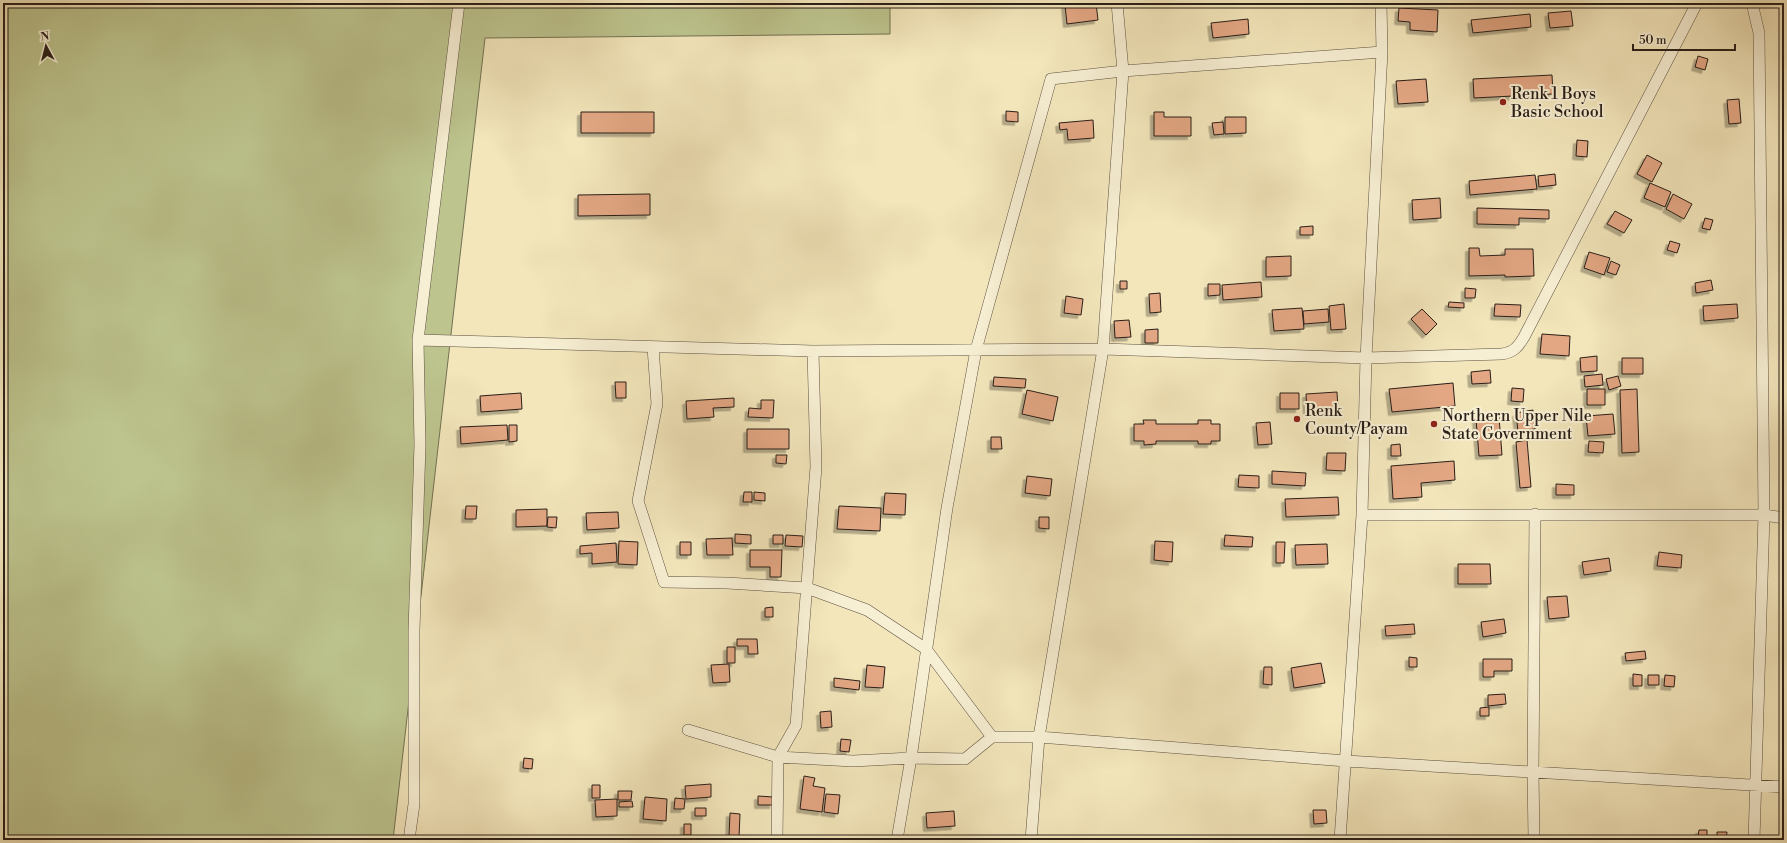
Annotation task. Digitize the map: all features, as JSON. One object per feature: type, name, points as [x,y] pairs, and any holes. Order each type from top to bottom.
[{"type":"street","points":[[409,840],[414,804],[414,631],[420,445],[418,340],[460,3]]},
{"type":"street","points":[[1030,840],[1039,737],[1103,350],[1123,71],[1117,3]]},
{"type":"street","points":[[1340,840],[1362,515],[1366,358],[1382,52],[1381,3]]},
{"type":"street","points":[[418,340],[813,351],[1103,350],[1366,358],[1502,354],[1511,352],[1517,348],[1524,337],[1697,3]]},
{"type":"street","points":[[1752,3],[1759,33],[1764,515],[1754,840]]},
{"type":"street","points":[[897,840],[947,508],[976,350],[1051,79],[1123,71],[1382,52]]},
{"type":"street","points":[[654,346],[657,404],[638,501],[664,582],[727,583],[807,588],[867,610],[926,649],[992,737]]},
{"type":"street","points":[[777,840],[778,756],[796,725],[816,467],[813,351]]},
{"type":"street","points":[[1534,840],[1533,772],[1535,514]]},
{"type":"street","points":[[1362,515],[1764,515],[1784,518]]},
{"type":"street","points":[[688,730],[778,756],[853,762],[910,758],[965,759],[992,737],[1039,737],[1346,761],[1756,786],[1784,786]]},
{"type":"green space","points":[[3,3],[890,3],[890,34],[485,38],[393,840],[3,840]]},
{"type":"building","points":[[1096,3],[1098,20],[1067,24],[1065,5]]},
{"type":"building","points":[[1399,8],[1438,10],[1437,32],[1410,30],[1410,22],[1398,21]]},
{"type":"building","points":[[1571,11],[1573,26],[1550,28],[1548,13]]},
{"type":"building","points":[[1530,14],[1531,27],[1473,33],[1471,20]]},
{"type":"building","points":[[1248,19],[1249,34],[1213,38],[1211,23]]},
{"type":"building","points":[[1698,56],[1708,59],[1705,70],[1695,67]]},
{"type":"building","points":[[1552,75],[1553,94],[1474,98],[1473,79]]},
{"type":"building","points":[[1426,79],[1428,102],[1398,104],[1396,81]]},
{"type":"building","points":[[1739,99],[1741,123],[1729,124],[1727,100]]},
{"type":"building","points":[[1006,111],[1018,112],[1018,122],[1006,121]]},
{"type":"building","points":[[581,112],[654,112],[654,133],[581,133]]},
{"type":"building","points":[[1154,112],[1164,112],[1164,117],[1191,117],[1191,136],[1154,136]]},
{"type":"building","points":[[1225,117],[1246,117],[1246,133],[1225,134]]},
{"type":"building","points":[[1093,120],[1094,138],[1068,140],[1067,129],[1060,130],[1059,123]]},
{"type":"building","points":[[1223,122],[1224,134],[1214,135],[1212,123]]},
{"type":"building","points":[[1577,140],[1588,141],[1587,157],[1576,156]]},
{"type":"building","points":[[1647,155],[1662,163],[1652,182],[1637,174]]},
{"type":"building","points":[[1555,174],[1556,185],[1539,187],[1538,176]]},
{"type":"building","points":[[1535,175],[1537,189],[1470,195],[1469,181]]},
{"type":"building","points":[[1650,183],[1671,192],[1665,207],[1644,198]]},
{"type":"building","points":[[650,194],[650,215],[578,216],[578,195]]},
{"type":"building","points":[[1673,194],[1692,204],[1684,219],[1666,209]]},
{"type":"building","points":[[1440,198],[1441,218],[1413,220],[1412,200]]},
{"type":"building","points":[[1477,208],[1549,210],[1549,219],[1519,218],[1519,225],[1477,224]]},
{"type":"building","points":[[1615,211],[1632,220],[1624,233],[1607,224]]},
{"type":"building","points":[[1705,218],[1713,220],[1710,230],[1702,228]]},
{"type":"building","points":[[1313,226],[1313,235],[1300,235],[1300,227]]},
{"type":"building","points":[[1670,241],[1680,244],[1677,253],[1667,250]]},
{"type":"building","points":[[1469,248],[1479,248],[1480,256],[1505,255],[1505,249],[1533,249],[1534,276],[1469,276]]},
{"type":"building","points":[[1589,252],[1610,258],[1604,275],[1584,268]]},
{"type":"building","points":[[1291,256],[1291,276],[1266,277],[1266,257]]},
{"type":"building","points":[[1611,261],[1620,265],[1616,275],[1607,272]]},
{"type":"building","points":[[1711,280],[1713,290],[1696,293],[1695,283]]},
{"type":"building","points":[[1120,281],[1127,281],[1127,289],[1120,289]]},
{"type":"building","points":[[1261,282],[1262,297],[1223,300],[1222,285]]},
{"type":"building","points":[[1208,284],[1220,284],[1220,295],[1208,296]]},
{"type":"building","points":[[1465,288],[1476,289],[1475,298],[1465,298]]},
{"type":"building","points":[[1160,293],[1161,312],[1150,313],[1149,294]]},
{"type":"building","points":[[1066,296],[1083,299],[1081,315],[1064,313]]},
{"type":"building","points":[[1449,302],[1464,303],[1464,308],[1448,307]]},
{"type":"building","points":[[1344,304],[1346,329],[1331,330],[1329,306]]},
{"type":"building","points":[[1495,304],[1521,305],[1520,317],[1494,316]]},
{"type":"building","points":[[1737,304],[1738,318],[1704,321],[1703,306]]},
{"type":"building","points":[[1302,308],[1304,329],[1274,331],[1272,310]]},
{"type":"building","points":[[1328,309],[1329,322],[1304,324],[1303,311]]},
{"type":"building","points":[[1422,309],[1437,324],[1426,335],[1411,319]]},
{"type":"building","points":[[1129,320],[1131,337],[1115,338],[1114,321]]},
{"type":"building","points":[[1158,329],[1158,343],[1145,343],[1145,330]]},
{"type":"building","points":[[1542,334],[1570,336],[1569,356],[1540,354]]},
{"type":"building","points":[[1597,356],[1597,371],[1581,372],[1580,358]]},
{"type":"building","points":[[1622,358],[1643,358],[1643,374],[1622,374]]},
{"type":"building","points":[[1490,370],[1491,383],[1472,384],[1471,372]]},
{"type":"building","points":[[1602,374],[1603,385],[1585,387],[1584,376]]},
{"type":"building","points":[[1618,376],[1621,386],[1609,390],[1606,379]]},
{"type":"building","points":[[994,377],[1026,379],[1025,388],[993,386]]},
{"type":"building","points":[[615,382],[626,382],[626,398],[616,398]]},
{"type":"building","points":[[1453,383],[1455,406],[1392,412],[1389,389]]},
{"type":"building","points":[[1512,388],[1524,389],[1523,402],[1511,401]]},
{"type":"building","points":[[1587,389],[1605,389],[1605,405],[1587,405]]},
{"type":"building","points":[[1637,389],[1639,452],[1622,453],[1620,390]]},
{"type":"building","points":[[1027,390],[1058,397],[1053,421],[1022,414]]},
{"type":"building","points":[[1337,392],[1338,409],[1307,411],[1306,394]]},
{"type":"building","points":[[521,393],[522,409],[481,412],[480,396]]},
{"type":"building","points":[[1280,393],[1299,393],[1299,409],[1280,409]]},
{"type":"building","points":[[734,398],[734,407],[713,408],[714,417],[687,419],[686,401]]},
{"type":"building","points":[[761,400],[774,400],[773,418],[748,417],[749,408],[761,409]]},
{"type":"building","points":[[1533,410],[1535,429],[1518,431],[1516,413]]},
{"type":"building","points":[[1613,414],[1615,434],[1588,436],[1586,416]]},
{"type":"building","points":[[1499,417],[1502,455],[1479,456],[1476,419]]},
{"type":"building","points":[[1143,420],[1156,420],[1156,424],[1198,424],[1198,420],[1211,420],[1211,424],[1220,424],[1220,441],[1211,441],[1211,444],[1198,444],[1198,441],[1156,441],[1156,444],[1144,445],[1144,441],[1134,441],[1134,424],[1144,424]]},
{"type":"building","points":[[1270,422],[1272,444],[1258,445],[1256,423]]},
{"type":"building","points":[[507,425],[508,440],[461,444],[460,427]]},
{"type":"building","points":[[509,425],[517,425],[517,441],[509,442]]},
{"type":"building","points":[[747,429],[789,429],[789,449],[747,449]]},
{"type":"building","points":[[991,437],[1001,437],[1002,449],[991,449]]},
{"type":"building","points":[[1527,440],[1531,487],[1520,488],[1516,442]]},
{"type":"building","points":[[1589,441],[1604,442],[1603,453],[1588,452]]},
{"type":"building","points":[[1400,444],[1401,456],[1391,456],[1391,445]]},
{"type":"building","points":[[1327,453],[1346,453],[1345,471],[1326,470]]},
{"type":"building","points":[[776,455],[787,455],[786,464],[776,463]]},
{"type":"building","points":[[1454,461],[1455,480],[1421,483],[1422,497],[1393,499],[1391,466]]},
{"type":"building","points":[[1272,471],[1306,473],[1305,486],[1272,484]]},
{"type":"building","points":[[1239,475],[1259,476],[1259,488],[1238,487]]},
{"type":"building","points":[[1027,476],[1052,479],[1050,496],[1025,493]]},
{"type":"building","points":[[1556,484],[1574,485],[1574,495],[1556,495]]},
{"type":"building","points":[[744,492],[752,492],[752,502],[743,502]]},
{"type":"building","points":[[754,492],[765,493],[765,501],[754,500]]},
{"type":"building","points":[[885,493],[906,494],[905,515],[883,514]]},
{"type":"building","points":[[1338,497],[1339,515],[1286,517],[1285,499]]},
{"type":"building","points":[[466,506],[477,506],[476,519],[465,519]]},
{"type":"building","points":[[839,506],[881,508],[880,531],[837,529]]},
{"type":"building","points":[[547,509],[547,526],[516,527],[516,510]]},
{"type":"building","points":[[618,512],[619,528],[587,530],[586,513]]},
{"type":"building","points":[[548,517],[557,517],[556,528],[547,527]]},
{"type":"building","points":[[1039,517],[1049,517],[1049,529],[1039,528]]},
{"type":"building","points":[[735,534],[751,535],[751,544],[735,543]]},
{"type":"building","points":[[773,535],[783,535],[783,544],[773,544]]},
{"type":"building","points":[[786,535],[803,536],[802,547],[785,546]]},
{"type":"building","points":[[1225,535],[1253,537],[1252,547],[1224,546]]},
{"type":"building","points":[[732,538],[733,555],[707,555],[706,539]]},
{"type":"building","points":[[619,541],[638,542],[637,565],[618,564]]},
{"type":"building","points":[[1155,541],[1173,542],[1172,562],[1154,560]]},
{"type":"building","points":[[680,542],[691,542],[691,555],[680,555]]},
{"type":"building","points":[[1276,542],[1285,542],[1284,563],[1276,563]]},
{"type":"building","points":[[616,543],[617,562],[592,564],[592,553],[580,554],[580,546]]},
{"type":"building","points":[[1327,544],[1328,564],[1296,565],[1295,545]]},
{"type":"building","points":[[750,550],[782,550],[781,577],[770,577],[770,567],[750,567]]},
{"type":"building","points":[[1659,552],[1682,555],[1681,568],[1657,566]]},
{"type":"building","points":[[1609,558],[1611,571],[1584,575],[1582,562]]},
{"type":"building","points":[[1458,564],[1490,564],[1491,584],[1458,584]]},
{"type":"building","points":[[1567,596],[1569,617],[1549,619],[1547,597]]},
{"type":"building","points":[[773,607],[773,617],[765,617],[765,608]]},
{"type":"building","points":[[1504,619],[1506,633],[1483,637],[1481,622]]},
{"type":"building","points":[[1414,624],[1415,634],[1386,636],[1385,626]]},
{"type":"building","points":[[737,639],[757,639],[758,654],[748,654],[748,646],[737,646]]},
{"type":"building","points":[[727,647],[735,647],[735,663],[727,663]]},
{"type":"building","points":[[1645,651],[1646,659],[1626,661],[1625,653]]},
{"type":"building","points":[[1409,657],[1417,658],[1417,667],[1409,667]]},
{"type":"building","points":[[1483,659],[1512,659],[1512,671],[1494,671],[1494,677],[1483,677]]},
{"type":"building","points":[[1321,663],[1325,683],[1294,688],[1291,668]]},
{"type":"building","points":[[729,664],[730,682],[713,683],[711,665]]},
{"type":"building","points":[[867,665],[885,667],[883,688],[865,687]]},
{"type":"building","points":[[1264,667],[1272,667],[1272,685],[1263,684]]},
{"type":"building","points":[[1633,674],[1642,675],[1642,686],[1633,686]]},
{"type":"building","points":[[1648,675],[1659,675],[1659,685],[1648,685]]},
{"type":"building","points":[[1665,675],[1675,676],[1674,687],[1664,686]]},
{"type":"building","points":[[834,678],[860,681],[859,690],[834,687]]},
{"type":"building","points":[[1505,694],[1506,704],[1488,706],[1488,695]]},
{"type":"building","points":[[1489,707],[1489,716],[1480,716],[1480,708]]},
{"type":"building","points":[[831,711],[832,727],[821,728],[820,712]]},
{"type":"building","points":[[841,739],[851,740],[849,752],[840,751]]},
{"type":"building","points":[[524,758],[533,759],[532,769],[523,768]]},
{"type":"building","points":[[804,776],[815,778],[813,786],[825,788],[822,812],[800,809]]},
{"type":"building","points":[[711,784],[711,797],[686,799],[685,786]]},
{"type":"building","points":[[592,785],[600,785],[600,798],[592,798]]},
{"type":"building","points":[[618,791],[632,791],[631,800],[618,800]]},
{"type":"building","points":[[826,794],[840,795],[838,814],[824,812]]},
{"type":"building","points":[[758,796],[773,797],[773,805],[758,805]]},
{"type":"building","points":[[645,797],[667,799],[666,821],[643,819]]},
{"type":"building","points":[[675,798],[685,799],[684,809],[674,809]]},
{"type":"building","points":[[617,799],[617,816],[596,817],[595,800]]},
{"type":"building","points":[[632,801],[633,807],[619,807],[619,802]]},
{"type":"building","points":[[695,808],[706,808],[706,816],[695,816]]},
{"type":"building","points":[[1313,810],[1326,810],[1327,823],[1314,824]]},
{"type":"building","points":[[954,811],[955,826],[927,828],[926,813]]},
{"type":"building","points":[[730,813],[740,814],[739,837],[729,836]]},
{"type":"building","points":[[684,824],[691,824],[691,835],[684,835]]},
{"type":"building","points":[[1699,830],[1707,830],[1707,837],[1698,837]]},
{"type":"building","points":[[1717,832],[1727,832],[1726,840],[1717,840]]},
{"type":"place","name":"Renk 1 Boys Basic School","points":[[1503,102]]},
{"type":"place","name":"Renk County/Payam","points":[[1297,419]]},
{"type":"place","name":"Northern Upper Nile State Government","points":[[1434,424]]}]
